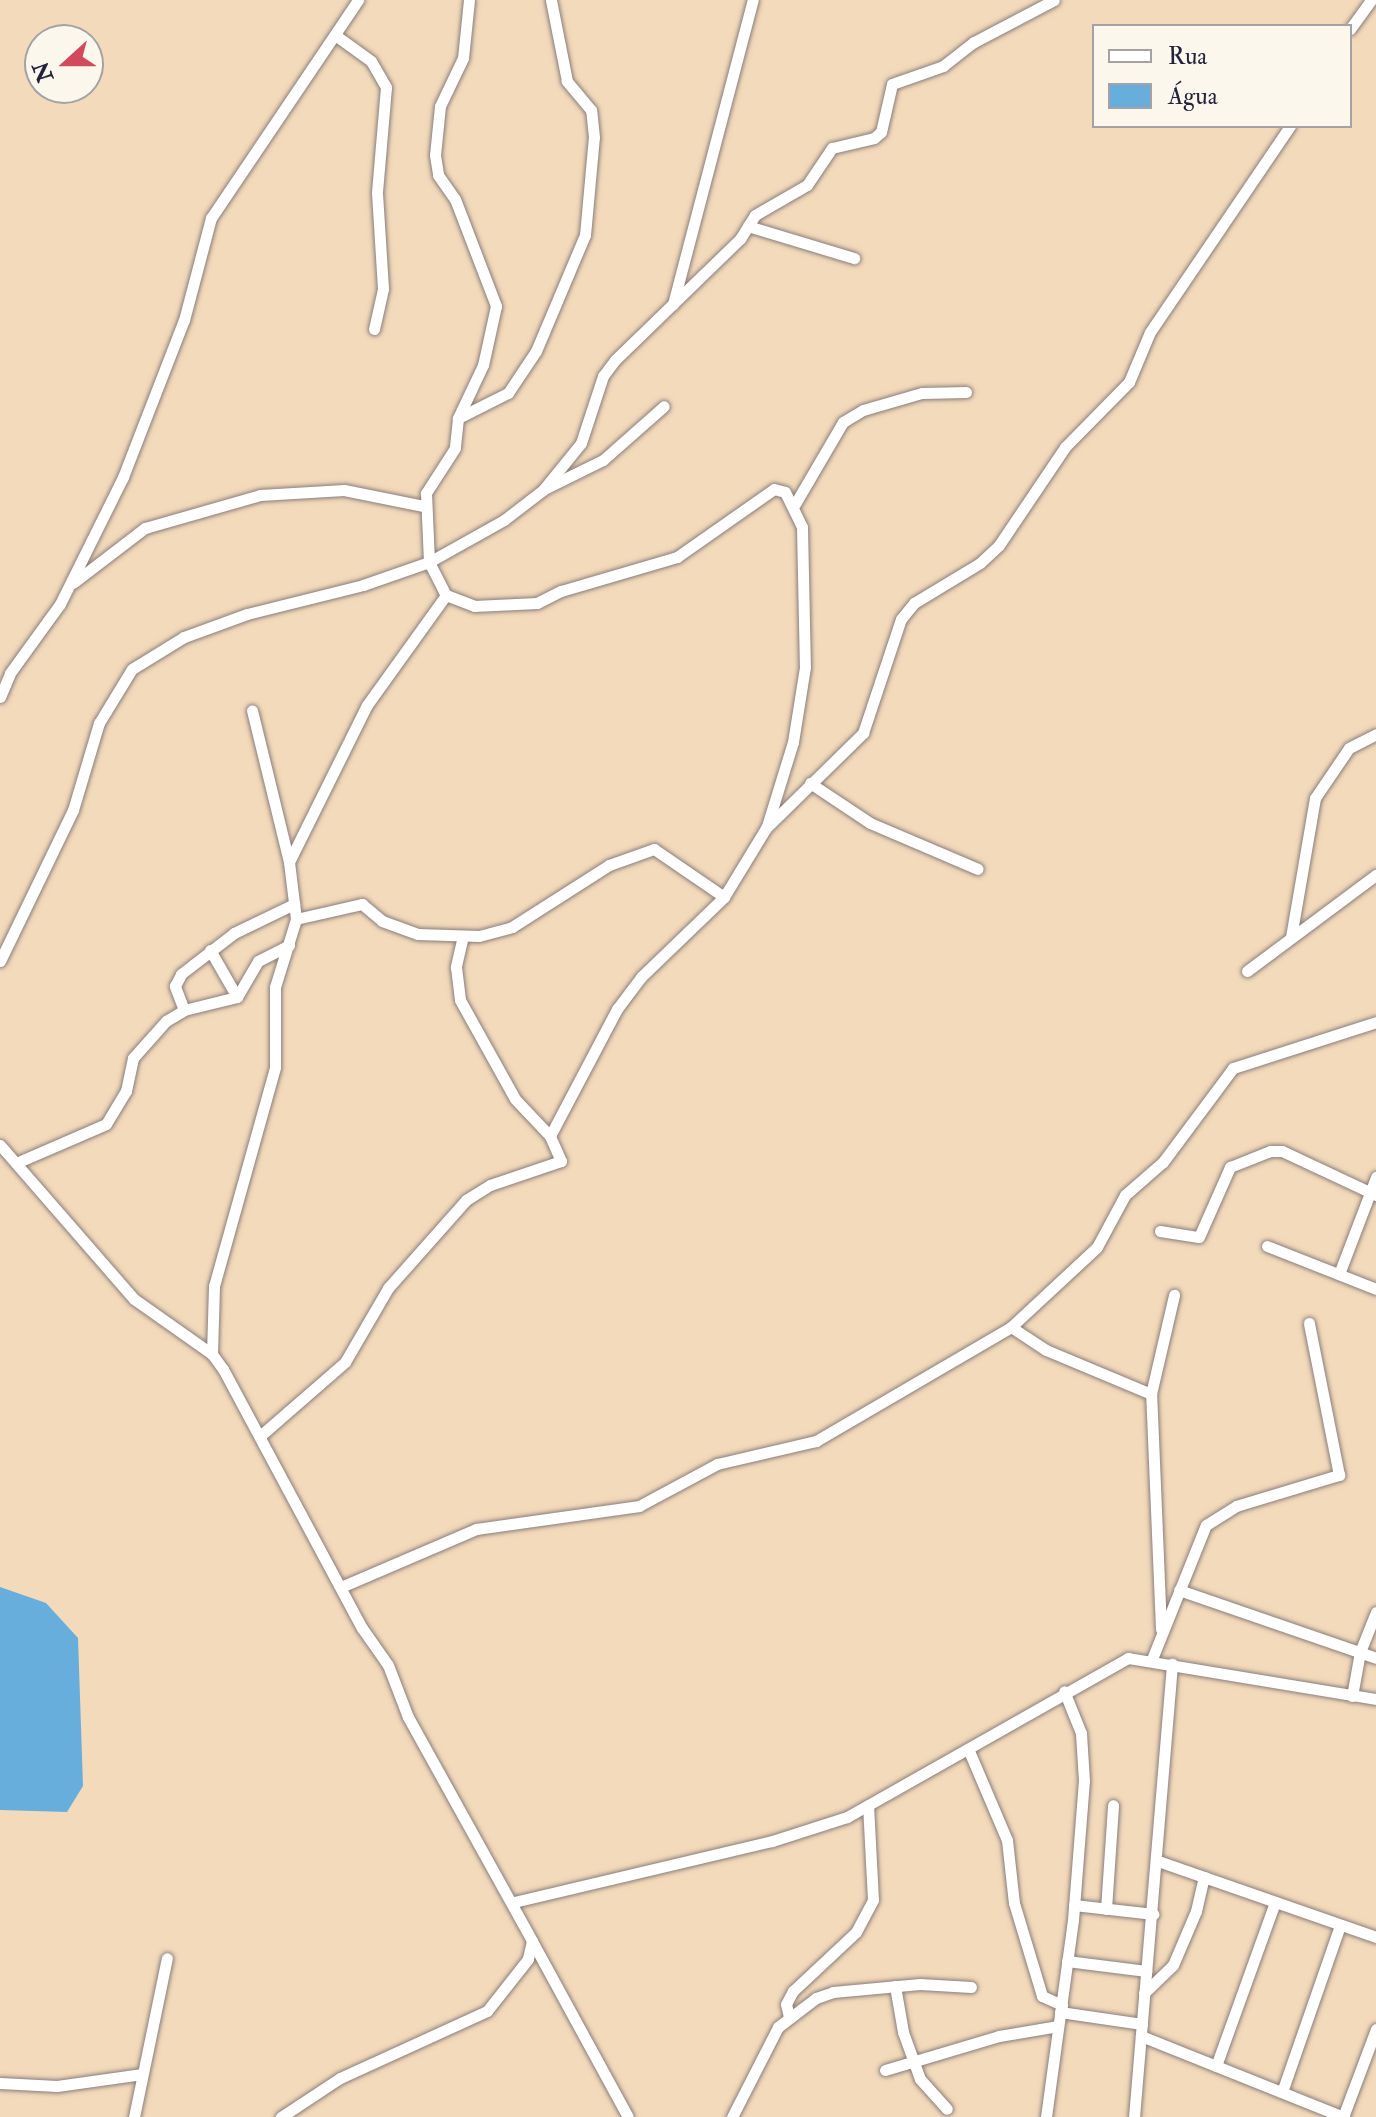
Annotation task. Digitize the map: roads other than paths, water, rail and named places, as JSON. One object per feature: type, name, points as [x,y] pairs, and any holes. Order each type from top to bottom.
[{"type":"street","points":[[0,697],[69,585],[153,406],[211,218],[358,0]]},
{"type":"street","points":[[469,0],[463,58],[440,106],[435,155],[438,175],[455,199],[496,306],[483,365],[458,418],[455,448],[423,506],[429,562],[446,595],[474,606],[537,603],[561,591],[677,557],[774,489],[795,504],[802,527],[805,667],[793,742],[766,828]]},
{"type":"street","points":[[458,418],[508,393],[536,351],[585,235],[594,137],[591,110],[567,81],[551,0]]},
{"type":"street","points":[[673,305],[753,0]]},
{"type":"street","points":[[543,490],[581,443],[603,376],[767,205],[807,185],[832,148],[874,138],[881,132],[892,84],[943,66],[974,42],[1054,0]]},
{"type":"street","points":[[1352,26],[1371,0]]},
{"type":"street","points":[[335,35],[371,61],[386,87],[377,193],[383,289],[374,329]]},
{"type":"street","points":[[550,1136],[617,1009],[641,977],[724,897],[766,828],[863,733],[901,619],[922,597],[980,563],[999,545],[1065,447],[1129,382],[1150,332],[1289,128]]},
{"type":"street","points":[[748,226],[854,258]]},
{"type":"street","points":[[795,504],[843,422],[863,410],[922,393],[966,392]]},
{"type":"street","points":[[0,961],[73,810],[99,723],[132,669],[184,637],[247,614],[363,585],[429,562],[504,520],[543,490],[603,460],[664,406]]},
{"type":"street","points":[[69,585],[145,528],[260,495],[344,490],[423,506]]},
{"type":"street","points":[[289,862],[367,705],[446,595]]},
{"type":"street","points":[[212,1354],[214,1286],[275,1067],[272,1016],[296,919],[289,862],[252,710]]},
{"type":"street","points":[[1291,937],[1315,798],[1349,748],[1376,734]]},
{"type":"street","points":[[810,783],[870,823],[978,869]]},
{"type":"street","points":[[296,919],[362,904],[397,928],[462,940],[512,927],[640,850],[661,850],[724,897]]},
{"type":"street","points":[[1247,971],[1376,875]]},
{"type":"street","points":[[184,1010],[176,980],[210,950],[294,904]]},
{"type":"street","points":[[260,1436],[345,1362],[388,1288],[460,1205],[490,1185],[561,1161],[550,1136],[515,1099],[460,1000],[456,967],[462,940]]},
{"type":"street","points":[[16,1163],[106,1124],[126,1091],[133,1058],[172,1016],[237,997],[258,961],[289,945]]},
{"type":"street","points":[[210,950],[237,997]]},
{"type":"street","points":[[341,1587],[476,1529],[639,1506],[717,1464],[804,1447],[1011,1327],[1097,1247],[1125,1195],[1163,1162],[1233,1068],[1376,1022]]},
{"type":"street","points":[[0,1145],[134,1299],[212,1354],[341,1587],[388,1665],[408,1717],[514,1902],[628,2117]]},
{"type":"street","points":[[1160,1231],[1199,1237],[1230,1167],[1270,1151],[1282,1151],[1373,1193]]},
{"type":"street","points":[[1339,1274],[1373,1193],[1376,1177]]},
{"type":"street","points":[[1267,1246],[1376,1289]]},
{"type":"street","points":[[1162,1634],[1151,1394],[1174,1295]]},
{"type":"street","points":[[1152,1659],[1198,1540],[1218,1516],[1339,1475],[1309,1323]]},
{"type":"street","points":[[1011,1327],[1046,1350],[1151,1394]]},
{"type":"street","points":[[1179,1590],[1376,1658]]},
{"type":"street","points":[[1352,1696],[1360,1652],[1376,1612]]},
{"type":"street","points":[[514,1902],[812,1831],[969,1751],[1064,1691],[1128,1658],[1152,1659],[1376,1699]]},
{"type":"street","points":[[1134,2117],[1158,1861],[1172,1664]]},
{"type":"street","points":[[1046,2117],[1074,1905],[1084,1757],[1064,1691]]},
{"type":"street","points":[[969,1751],[1007,1840],[1014,1903],[1042,1996],[1061,2008],[1142,2030],[1216,2066],[1344,2117],[1376,2029]]},
{"type":"street","points":[[789,2017],[786,2004],[793,1991],[856,1932],[873,1900],[868,1805]]},
{"type":"street","points":[[1106,1909],[1113,1805]]},
{"type":"street","points":[[1158,1861],[1376,1937]]},
{"type":"street","points":[[1144,1993],[1173,1965],[1196,1911],[1204,1877]]},
{"type":"street","points":[[1216,2066],[1275,1902]]},
{"type":"street","points":[[1074,1905],[1153,1914]]},
{"type":"street","points":[[1282,2092],[1340,1925]]},
{"type":"street","points":[[281,2117],[340,2078],[487,2011],[528,1959],[532,1941]]},
{"type":"street","points":[[134,2117],[167,1958]]},
{"type":"street","points":[[1067,1961],[1146,1971]]},
{"type":"street","points":[[895,1986],[914,2065],[929,2094],[947,2109]]},
{"type":"street","points":[[732,2117],[768,2043],[789,2017],[833,1992],[895,1986],[971,1987]]},
{"type":"street","points":[[885,2070],[914,2065],[999,2036],[1058,2026]]},
{"type":"street","points":[[0,2083],[57,2086],[142,2074]]},
{"type":"water","points":[[0,1587],[46,1603],[78,1638],[83,1786],[67,1812],[0,1810]]}]
